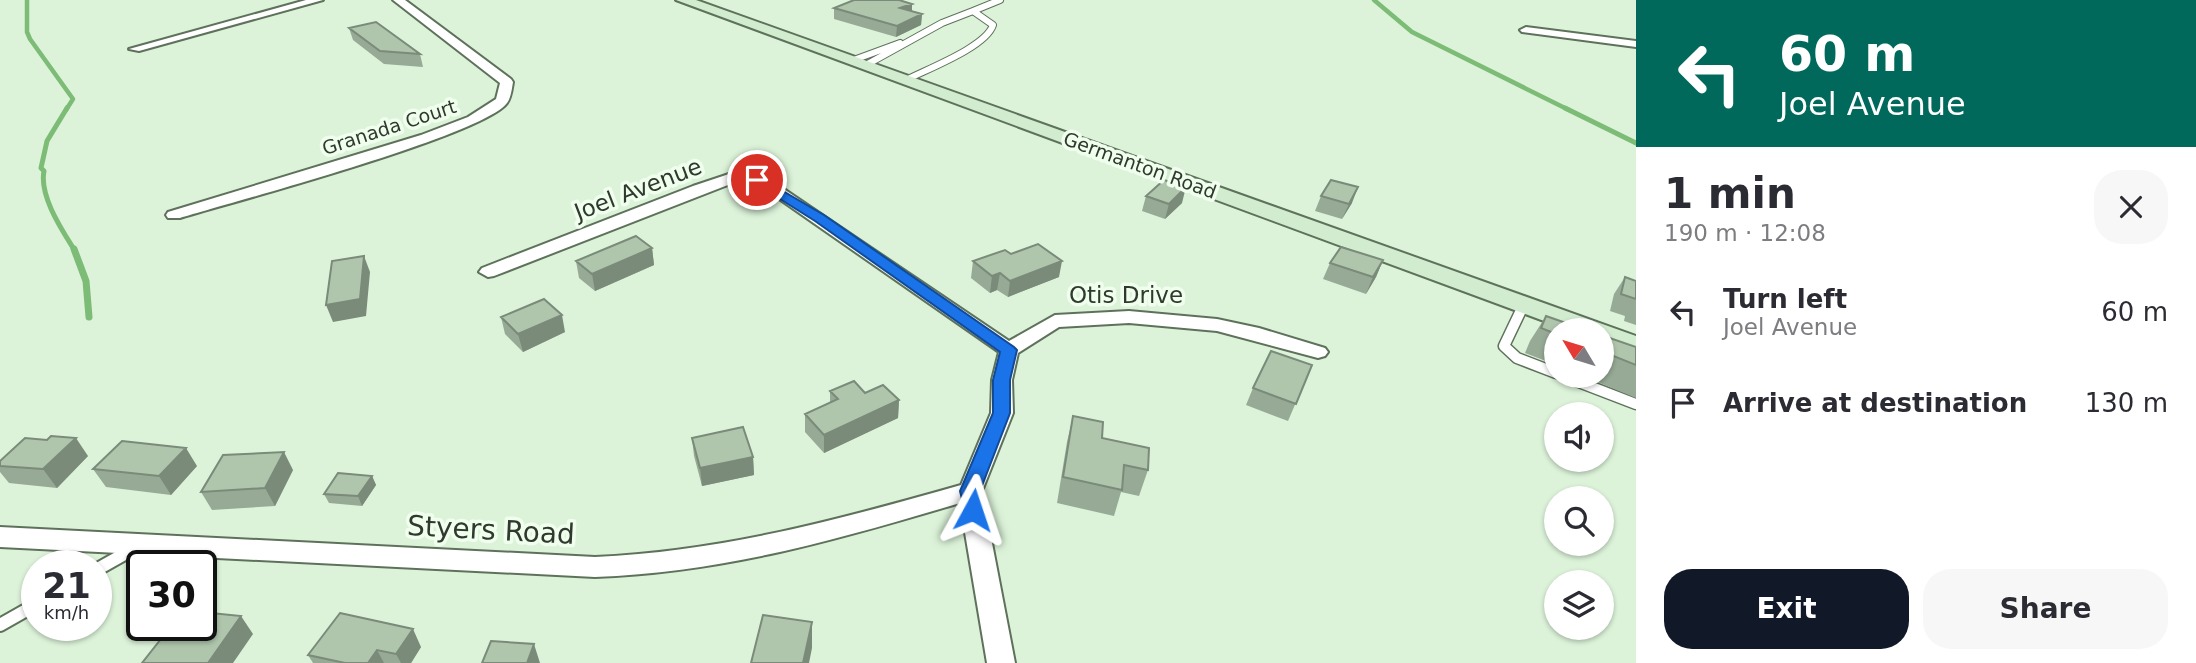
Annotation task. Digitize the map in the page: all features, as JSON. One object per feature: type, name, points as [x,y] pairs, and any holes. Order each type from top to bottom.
[{"type":"main road","name":"Germanton Road","points":[[683,0],[1561,318]]},
{"type":"main road","points":[[1614,337],[1636,345]]},
{"type":"street","points":[[135,49],[318,0]]},
{"type":"street","name":"Granada Court","points":[[174,215],[426,138],[473,120],[502,101],[507,82],[398,0]]},
{"type":"street","points":[[1526,30],[1636,44]]},
{"type":"street","name":"Joel Avenue","points":[[488,272],[698,189],[732,178],[749,178],[764,182],[820,218],[1009,350]]},
{"type":"street","name":"Otis Drive","points":[[1009,350],[1055,321],[1129,317],[1217,325],[1252,332],[1318,352]]},
{"type":"street","points":[[1001,663],[970,491],[1002,413],[1002,380],[1009,350]]},
{"type":"street","name":"Styers Road","points":[[0,537],[595,567],[650,567],[784,545],[970,491]]},
{"type":"lane","points":[[858,63],[1000,0]]},
{"type":"lane","points":[[905,80],[983,39],[993,25],[974,11]]},
{"type":"lane","points":[[858,63],[924,33]]},
{"type":"lane","points":[[1524,304],[1504,346],[1517,358],[1544,368]]},
{"type":"lane","points":[[1594,388],[1636,404]]},
{"type":"lane","points":[[112,561],[142,544]]},
{"type":"lane","points":[[0,625],[21,613]]},
{"type":"building","points":[[854,0],[899,0],[912,4],[900,8],[922,14],[897,26],[834,8]]},
{"type":"building","points":[[376,22],[420,54],[380,51],[349,28]]},
{"type":"building","points":[[1164,180],[1186,187],[1169,204],[1146,196]]},
{"type":"building","points":[[1331,180],[1358,187],[1349,204],[1321,196]]},
{"type":"building","points":[[636,236],[652,248],[592,274],[576,261]]},
{"type":"building","points":[[1038,244],[1062,261],[1010,281],[1000,273],[992,276],[973,261],[1005,250],[1011,254]]},
{"type":"building","points":[[1341,247],[1383,260],[1373,277],[1330,263]]},
{"type":"building","points":[[364,256],[360,299],[326,305],[332,261]]},
{"type":"building","points":[[1625,277],[1636,281],[1636,299],[1621,294]]},
{"type":"building","points":[[544,299],[562,315],[518,334],[501,317]]},
{"type":"building","points":[[1614,339],[1636,347],[1636,365],[1614,356]]},
{"type":"building","points":[[1271,351],[1312,365],[1296,404],[1253,388]]},
{"type":"building","points":[[854,381],[865,393],[883,385],[899,400],[824,435],[805,414],[838,399],[830,391]]},
{"type":"building","points":[[1073,416],[1103,422],[1102,438],[1149,448],[1148,470],[1124,465],[1122,490],[1063,477]]},
{"type":"building","points":[[743,427],[753,457],[700,468],[692,438]]},
{"type":"building","points":[[51,436],[76,438],[43,469],[0,466],[0,461],[25,438],[47,440]]},
{"type":"building","points":[[122,441],[186,448],[159,476],[93,469]]},
{"type":"building","points":[[284,452],[265,488],[201,492],[223,455]]},
{"type":"building","points":[[338,473],[372,476],[358,496],[324,494]]},
{"type":"building","points":[[340,613],[413,629],[396,654],[377,650],[368,663],[345,663],[308,655]]},
{"type":"building","points":[[217,614],[241,616],[208,663],[142,663],[159,641],[217,641]]},
{"type":"building","points":[[763,615],[812,622],[803,663],[751,663]]},
{"type":"building","points":[[491,641],[534,644],[527,663],[482,663]]},
{"type":"waterway","points":[[27,0],[27,32],[73,99],[66,110]]},
{"type":"waterway","points":[[1374,0],[1412,32],[1569,110]]},
{"type":"waterway","points":[[67,108],[47,141],[41,168],[44,171],[43,181],[48,202],[74,250]]},
{"type":"waterway","points":[[1565,108],[1636,143]]},
{"type":"waterway","points":[[74,250],[86,281],[89,317]]},
{"type":"route","points":[[757,180],[820,218],[1009,350],[1002,380],[1002,413],[970,491],[973,510]]}]
